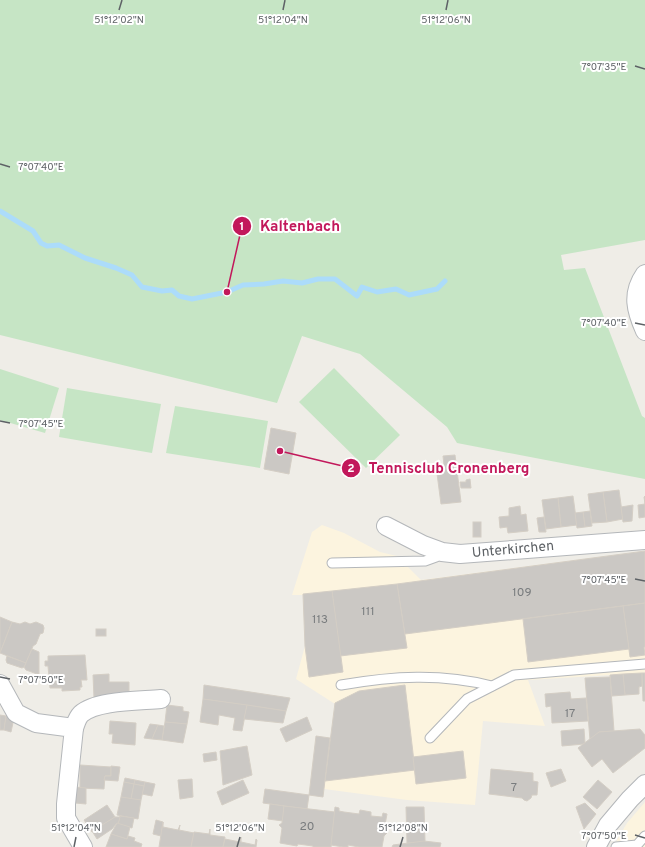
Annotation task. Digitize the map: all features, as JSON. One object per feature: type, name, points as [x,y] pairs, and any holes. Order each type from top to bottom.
[{"type":"street","points":[[645,274],[637,291],[636,306],[645,331]]},
{"type":"street","name":"Unterkirchen","points":[[386,526],[423,545],[442,552],[460,554],[645,540]]},
{"type":"street","points":[[0,684],[16,713],[36,723],[74,728]]},
{"type":"street","points":[[83,847],[66,818],[66,804],[74,728],[77,720],[82,714],[99,705],[161,699]]},
{"type":"street","points":[[596,847],[608,825],[645,784]]},
{"type":"lane","points":[[332,564],[424,561],[436,557],[442,552]]},
{"type":"lane","points":[[430,738],[468,699],[514,675],[645,664]]},
{"type":"lane","points":[[341,685],[407,677],[429,677],[469,680],[492,686]]},
{"type":"lane","points":[[616,847],[637,845],[645,836]]},
{"type":"shaded area","points":[[322,525],[344,533],[380,552],[397,556],[421,580],[645,551],[645,673],[528,680],[545,726],[483,721],[475,805],[407,800],[324,789],[335,704],[296,679],[305,646],[303,595],[292,595],[312,532]]},
{"type":"shaded area","points":[[645,802],[645,847],[615,847],[617,840],[627,823]]},
{"type":"green space","points":[[0,0],[645,0],[645,240],[561,255],[564,270],[585,268],[642,416],[645,418],[645,479],[457,443],[447,427],[360,354],[302,336],[277,403],[0,335]]},
{"type":"green space","points":[[334,368],[400,435],[366,468],[299,402]]},
{"type":"green space","points":[[0,369],[59,388],[45,433],[0,420]]},
{"type":"green space","points":[[67,388],[161,404],[152,453],[59,437]]},
{"type":"green space","points":[[175,406],[268,421],[260,468],[166,453]]},
{"type":"building","points":[[271,428],[296,433],[289,474],[264,469]]},
{"type":"building","points":[[455,455],[461,502],[441,504],[436,466],[444,465],[443,456]]},
{"type":"building","points":[[470,479],[471,488],[461,488],[460,482],[466,482],[466,480]]},
{"type":"building","points":[[619,490],[623,519],[607,522],[603,492]]},
{"type":"building","points":[[603,492],[607,522],[592,523],[588,494]]},
{"type":"building","points":[[573,496],[577,525],[561,527],[558,498]]},
{"type":"building","points":[[558,498],[561,527],[546,529],[542,500]]},
{"type":"building","points":[[645,504],[645,517],[639,518],[638,505]]},
{"type":"building","points":[[633,505],[632,521],[623,522],[621,507]]},
{"type":"building","points":[[520,506],[521,515],[526,514],[528,531],[508,533],[507,527],[500,528],[499,517],[509,516],[509,508]]},
{"type":"building","points":[[590,511],[592,526],[585,527],[583,512]]},
{"type":"building","points":[[583,512],[585,527],[577,528],[575,513]]},
{"type":"building","points":[[544,517],[546,532],[539,532],[537,518]]},
{"type":"building","points":[[473,522],[481,522],[481,537],[473,537]]},
{"type":"building","points":[[645,551],[645,603],[405,634],[397,584]]},
{"type":"building","points":[[397,584],[407,648],[340,656],[332,591]]},
{"type":"building","points":[[332,591],[343,672],[309,677],[305,646],[303,594]]},
{"type":"building","points":[[645,603],[645,655],[630,657],[623,606]]},
{"type":"building","points":[[623,606],[629,649],[528,662],[523,619]]},
{"type":"building","points":[[0,617],[12,622],[0,653]]},
{"type":"building","points":[[12,622],[20,624],[25,622],[30,624],[36,622],[43,625],[43,633],[40,634],[36,644],[33,646],[26,663],[0,653]]},
{"type":"building","points":[[96,629],[106,629],[106,636],[96,636]]},
{"type":"building","points":[[32,649],[39,652],[39,674],[26,670],[24,667]]},
{"type":"building","points":[[85,655],[87,680],[81,680],[82,687],[80,687],[80,690],[62,691],[62,688],[50,688],[48,666],[45,666],[45,661],[48,661],[48,656]]},
{"type":"building","points":[[7,656],[26,663],[24,667],[22,668],[7,663]]},
{"type":"building","points":[[642,673],[642,686],[639,687],[639,694],[625,695],[623,674]]},
{"type":"building","points":[[642,673],[645,673],[645,701],[643,701]]},
{"type":"building","points":[[109,674],[109,682],[129,682],[129,695],[94,698],[93,675]]},
{"type":"building","points":[[623,674],[625,695],[612,696],[610,675]]},
{"type":"building","points":[[610,677],[614,731],[599,732],[590,740],[585,678]]},
{"type":"building","points":[[204,685],[290,698],[286,711],[203,699]]},
{"type":"building","points":[[405,685],[415,770],[325,781],[335,703],[359,691]]},
{"type":"building","points":[[570,692],[571,699],[586,698],[588,721],[552,723],[551,706],[546,707],[545,694]]},
{"type":"building","points":[[203,699],[247,705],[242,731],[233,730],[235,718],[219,715],[218,725],[200,722]]},
{"type":"building","points":[[167,705],[183,707],[183,711],[189,712],[187,724],[165,722]]},
{"type":"building","points":[[247,705],[286,711],[283,723],[244,719]]},
{"type":"building","points":[[0,715],[6,716],[4,730],[0,730]]},
{"type":"building","points":[[6,716],[14,718],[11,732],[4,730]]},
{"type":"building","points":[[307,717],[312,730],[286,742],[280,729]]},
{"type":"building","points":[[110,721],[136,723],[135,745],[112,743],[113,734],[109,734]]},
{"type":"building","points":[[165,722],[187,724],[183,743],[162,740]]},
{"type":"building","points":[[150,724],[158,725],[152,739],[144,738]]},
{"type":"building","points":[[158,725],[164,726],[162,740],[152,739]]},
{"type":"building","points":[[584,729],[584,744],[562,746],[561,731]]},
{"type":"building","points":[[640,729],[645,735],[645,748],[613,773],[602,759],[592,767],[578,748],[599,732]]},
{"type":"building","points":[[316,736],[330,738],[323,797],[309,795]]},
{"type":"building","points":[[247,746],[252,775],[223,785],[220,751]]},
{"type":"building","points":[[463,751],[466,778],[416,784],[413,757]]},
{"type":"building","points":[[216,752],[217,760],[204,762],[203,754]]},
{"type":"building","points":[[80,765],[111,767],[111,776],[105,776],[104,789],[80,788]]},
{"type":"building","points":[[111,766],[120,767],[118,781],[104,780],[105,776],[111,776]]},
{"type":"building","points":[[491,769],[533,773],[533,781],[538,782],[537,795],[532,795],[527,801],[522,798],[489,794]]},
{"type":"building","points":[[561,769],[566,781],[551,787],[546,773]]},
{"type":"building","points":[[125,778],[135,780],[134,784],[124,782]]},
{"type":"building","points":[[192,779],[193,797],[180,799],[178,780]]},
{"type":"building","points":[[135,780],[145,782],[144,786],[134,784]]},
{"type":"building","points":[[243,780],[249,793],[222,805],[217,792]]},
{"type":"building","points":[[598,780],[612,792],[597,809],[583,797]]},
{"type":"building","points":[[124,782],[134,784],[131,799],[121,797]]},
{"type":"building","points":[[145,782],[155,784],[152,796],[142,794]]},
{"type":"building","points":[[134,784],[144,786],[141,800],[131,799]]},
{"type":"building","points":[[75,787],[86,788],[86,804],[75,803]]},
{"type":"building","points":[[265,789],[309,795],[307,809],[263,803]]},
{"type":"building","points":[[121,797],[141,800],[138,819],[117,815]]},
{"type":"building","points":[[585,803],[596,814],[584,829],[576,807]]},
{"type":"building","points":[[270,804],[284,806],[283,821],[268,819]]},
{"type":"building","points":[[107,805],[115,817],[92,832],[84,820]]},
{"type":"building","points":[[284,806],[335,812],[331,847],[313,847],[298,844],[297,846],[280,843],[282,828],[279,825],[282,823]]},
{"type":"building","points":[[335,807],[339,808],[339,811],[344,812],[359,814],[360,810],[371,812],[371,816],[382,817],[383,813],[387,814],[384,830],[387,833],[384,836],[382,847],[359,847],[348,845],[348,847],[343,847],[331,845]]},
{"type":"building","points":[[406,807],[424,807],[424,842],[407,843]]},
{"type":"building","points":[[120,816],[134,818],[132,828],[118,824]]},
{"type":"building","points":[[115,817],[120,817],[118,824],[117,823],[112,829],[97,839],[92,831]]},
{"type":"building","points":[[156,820],[163,822],[161,836],[153,834]]},
{"type":"building","points":[[163,822],[163,827],[178,830],[180,825],[179,830],[194,833],[191,847],[159,847]]},
{"type":"building","points":[[117,823],[130,827],[127,839],[111,834]]},
{"type":"building","points":[[210,829],[210,835],[225,837],[223,847],[191,847],[194,832],[209,834]]},
{"type":"building","points":[[111,834],[127,839],[128,836],[135,838],[134,841],[142,844],[141,847],[106,847]]},
{"type":"building","points":[[241,837],[241,842],[255,845],[256,839],[256,847],[223,847],[225,839],[240,842]]},
{"type":"building","points":[[424,841],[441,843],[440,847],[392,847],[393,845]]},
{"type":"waterway","points":[[0,211],[33,231],[41,243],[47,246],[59,245],[85,258],[116,268],[132,275],[142,287],[162,291],[172,290],[179,296],[192,299],[227,292],[243,285],[283,281],[302,283],[318,279],[335,279],[357,296],[362,287],[377,292],[396,289],[409,295],[437,289],[445,281]]},
{"type":"place","name":"Kaltenbach","points":[[227,292]]},
{"type":"place","name":"Tennisclub Cronenberg","points":[[280,451]]}]
